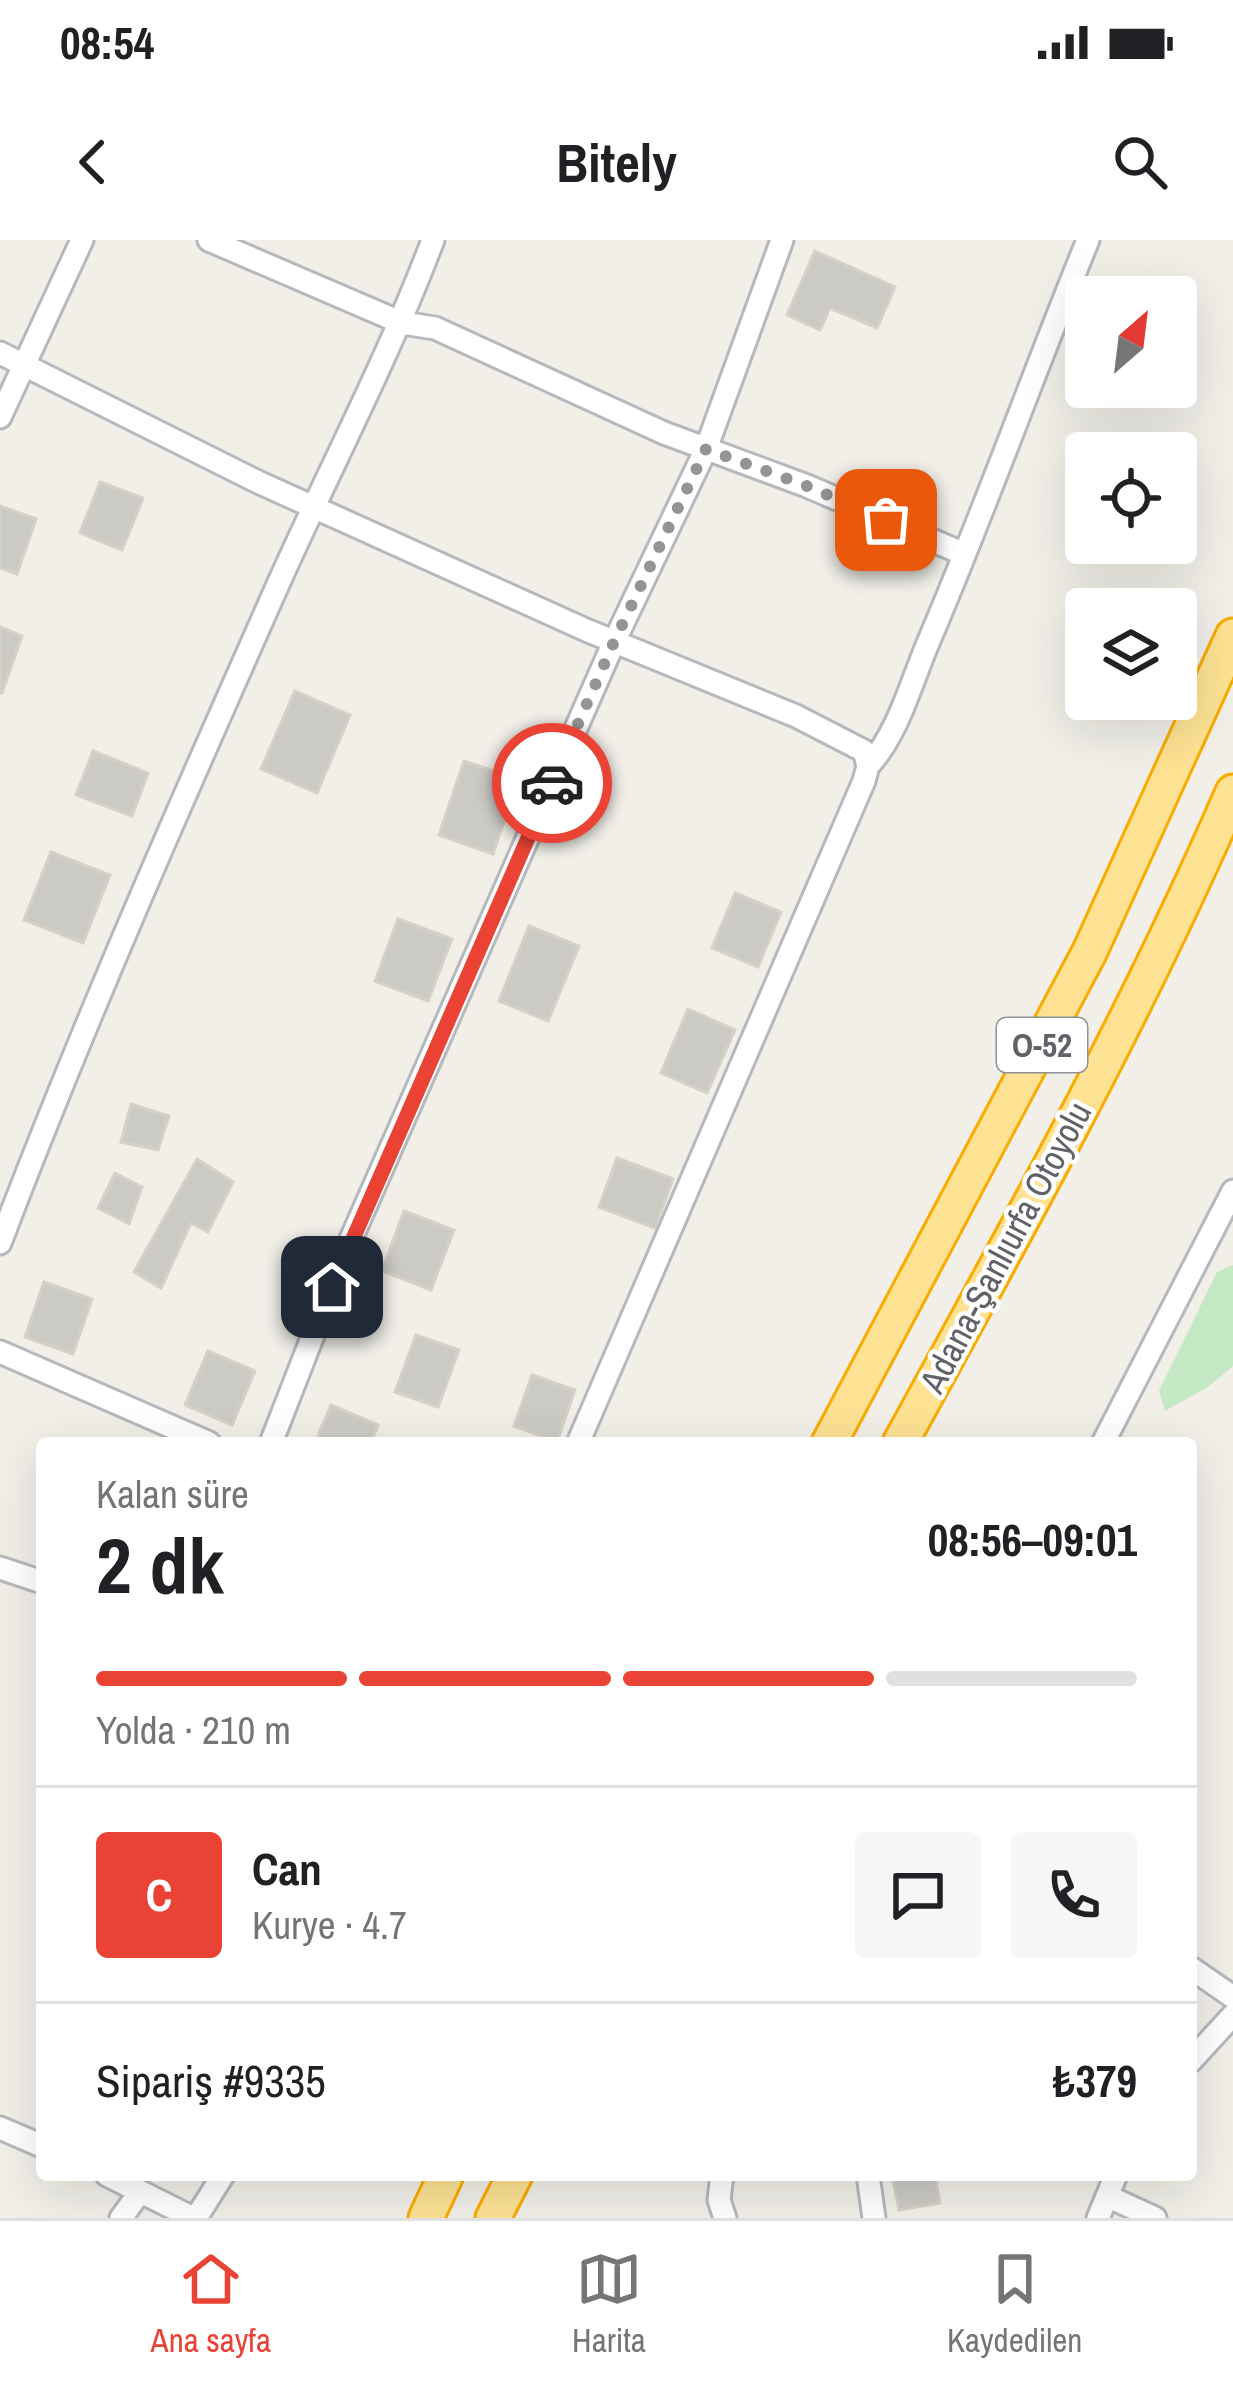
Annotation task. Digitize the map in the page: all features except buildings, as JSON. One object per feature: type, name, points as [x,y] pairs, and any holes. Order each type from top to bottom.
[{"type":"highway","name":"Adana-Şanlıurfa Otoyolu","points":[[833,1437],[1090,951],[1233,636]]},
{"type":"highway","name":"Adana-Şanlıurfa Otoyolu","points":[[903,1437],[1048,1170],[1145,980],[1233,792]]},
{"type":"highway","points":[[425,2218],[443,2181]]},
{"type":"highway","points":[[493,2218],[512,2181]]},
{"type":"street","points":[[0,417],[82,240]]},
{"type":"street","points":[[209,240],[402,322],[435,328],[706,449],[807,486],[964,554]]},
{"type":"street","points":[[0,1243],[66,1072],[314,506],[402,322],[434,240]]},
{"type":"street","points":[[273,1437],[347,1248],[614,642],[706,449],[782,240]]},
{"type":"street","points":[[581,1437],[868,766],[886,742],[1088,240]]},
{"type":"street","points":[[0,353],[314,506],[854,744],[864,751],[868,766]]},
{"type":"street","points":[[1106,1437],[1233,1191]]},
{"type":"street","points":[[0,1352],[195,1437]]},
{"type":"street","points":[[0,1568],[36,1580]]},
{"type":"street","points":[[1197,1972],[1233,1996]]},
{"type":"street","points":[[1197,2054],[1233,2015]]},
{"type":"street","points":[[0,2128],[36,2143]]},
{"type":"street","points":[[119,2181],[195,2218],[219,2181]]},
{"type":"street","points":[[720,2216],[722,2181]]},
{"type":"street","points":[[869,2181],[874,2218]]},
{"type":"street","points":[[121,2218],[140,2192]]},
{"type":"street","points":[[1107,2196],[1155,2218]]},
{"type":"green space","points":[[1233,1265],[1233,1366],[1208,1387],[1165,1411],[1159,1391],[1217,1272]]},
{"type":"way so far","points":[[552,783],[706,449],[886,520]]},
{"type":"route","points":[[332,1287],[552,783]]}]
